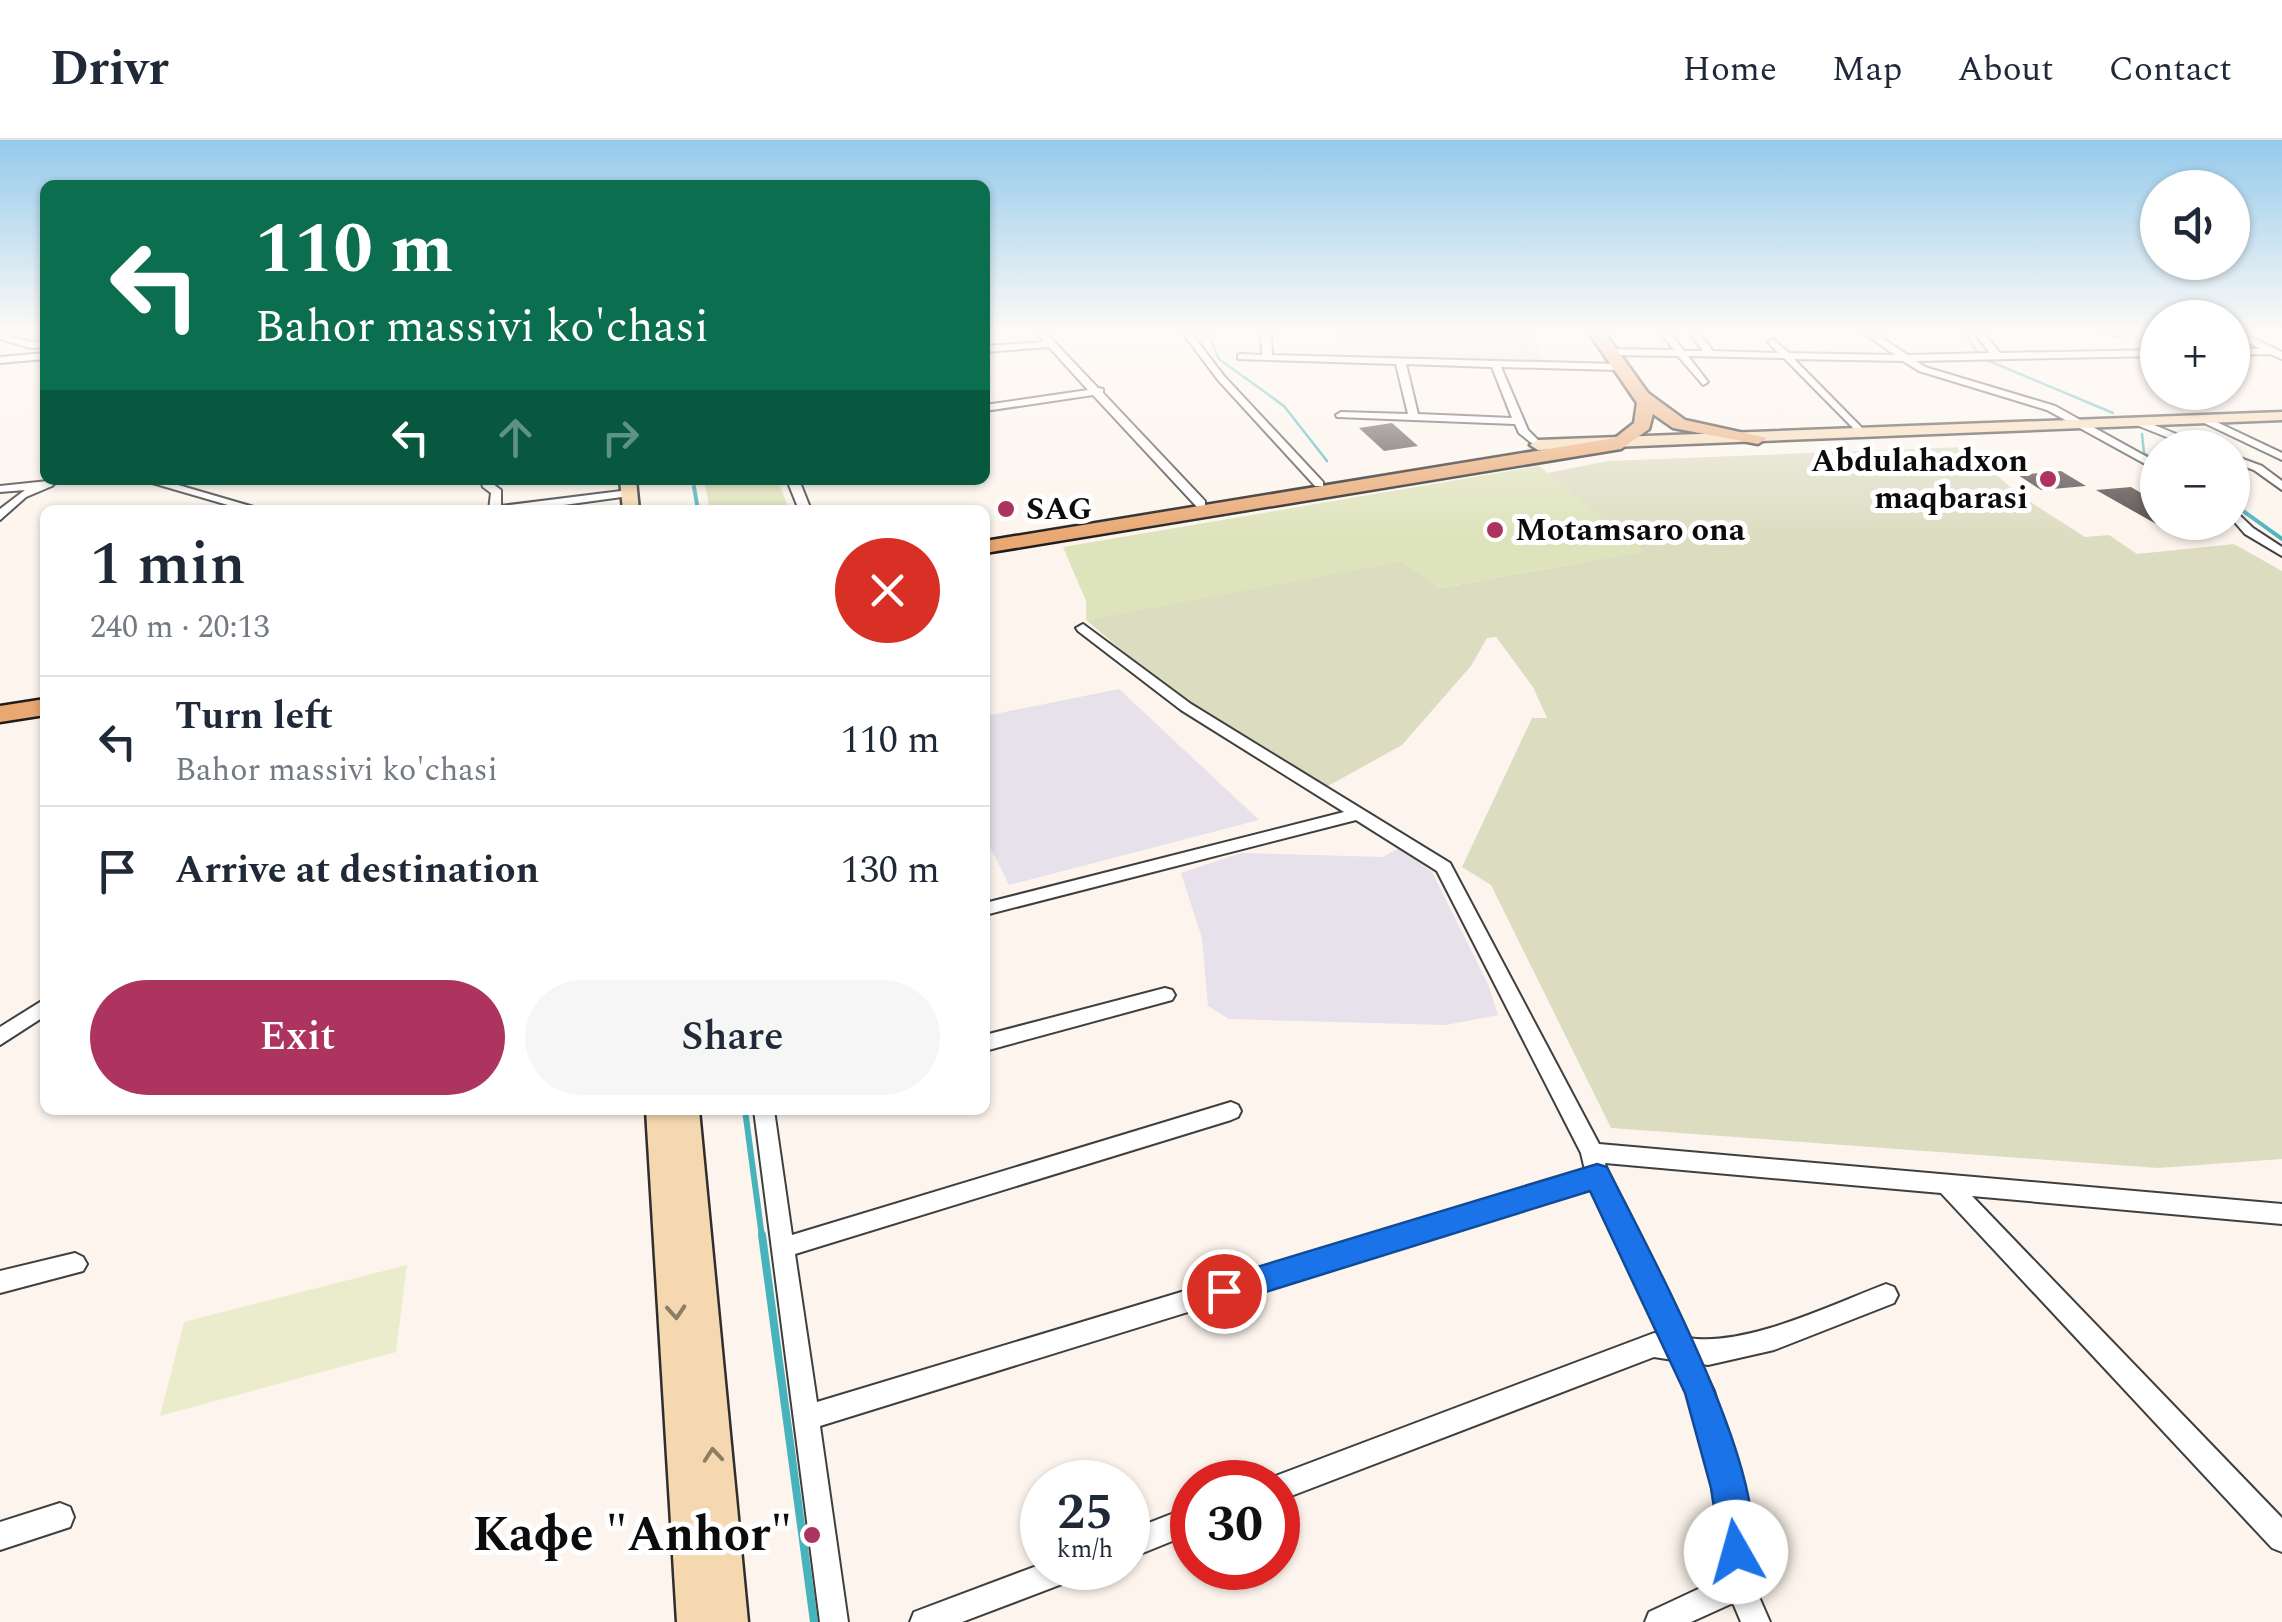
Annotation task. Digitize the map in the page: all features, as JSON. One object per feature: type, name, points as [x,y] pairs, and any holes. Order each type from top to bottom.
[{"type":"main road","points":[[990,543],[1538,445],[1604,428],[1626,416],[1629,402]]},
{"type":"main road","points":[[990,543],[1621,443],[1643,425],[1647,410],[1644,402]]},
{"type":"main road","points":[[1649,402],[1679,424],[1758,438]]},
{"type":"main road","points":[[1538,445],[2282,416]]},
{"type":"main road","points":[[0,704],[40,698]]},
{"type":"main road","points":[[0,714],[40,707]]},
{"type":"main road","points":[[661,1115],[698,1622]]},
{"type":"main road","points":[[684,1115],[727,1622]]},
{"type":"street","points":[[990,407],[1024,402]]},
{"type":"street","points":[[1109,402],[1202,504]]},
{"type":"street","points":[[1243,402],[1319,484]]},
{"type":"street","points":[[1410,402],[1414,418]]},
{"type":"street","points":[[1511,402],[1519,422],[1538,445]]},
{"type":"street","points":[[1831,402],[1862,434]]},
{"type":"street","points":[[2031,402],[2051,408],[2140,458]]},
{"type":"street","points":[[1341,415],[1519,422]]},
{"type":"street","points":[[2204,419],[2282,458]]},
{"type":"street","points":[[2138,422],[2159,430]]},
{"type":"street","points":[[2250,465],[2282,487]]},
{"type":"street","points":[[0,489],[40,484]]},
{"type":"street","points":[[0,516],[22,495],[44,485]]},
{"type":"street","points":[[166,485],[240,505]]},
{"type":"street","points":[[487,485],[498,492],[498,505]]},
{"type":"street","points":[[537,505],[622,494]]},
{"type":"street","points":[[2250,532],[2282,552]]},
{"type":"street","points":[[1082,628],[1186,707],[1444,868],[1595,1164],[1700,1391],[1728,1488],[1739,1584],[1756,1622]]},
{"type":"street","points":[[990,908],[1357,814]]},
{"type":"street","points":[[990,1042],[1165,995]]},
{"type":"street","points":[[0,1037],[40,1009]]},
{"type":"street","points":[[782,1248],[1231,1111]]},
{"type":"street","points":[[765,1115],[834,1622]]},
{"type":"street","points":[[808,1417],[1595,1164],[2282,1214]]},
{"type":"street","points":[[1949,1187],[2282,1538]]},
{"type":"street","points":[[0,1282],[76,1264]]},
{"type":"street","points":[[1300,1480],[1654,1346],[1681,1346],[1708,1353],[1774,1338],[1886,1295]]},
{"type":"street","points":[[0,1536],[60,1518]]},
{"type":"street","points":[[1659,1622],[1739,1584]]},
{"type":"street","points":[[924,1622],[1020,1586]]},
{"type":"shaded area","points":[[1119,689],[1259,820],[1009,885],[990,847],[990,715]]},
{"type":"shaded area","points":[[1399,848],[1432,872],[1488,984],[1498,1015],[1446,1025],[1229,1019],[1208,1006],[1202,938],[1181,873],[1241,853],[1383,857]]},
{"type":"green space","points":[[1965,447],[2018,494],[2085,537],[2109,535],[2137,554],[2234,544],[2282,571],[2282,1159],[2158,1168],[1611,1128],[1491,885],[1462,867],[1532,718],[1547,718],[1533,687],[1496,637],[1487,638],[1471,666],[1402,745],[1328,786],[1181,700],[1086,620],[1401,562],[1438,588],[1645,551],[1547,473],[1608,461]]},
{"type":"green space","points":[[1539,466],[1646,551],[1437,588],[1211,598],[1086,620],[1086,601],[1063,547]]},
{"type":"green space","points":[[705,485],[780,485],[787,505],[709,505]]},
{"type":"green space","points":[[407,1265],[396,1352],[160,1416],[184,1322]]},
{"type":"building","points":[[1392,423],[1418,446],[1384,451],[1359,428]]},
{"type":"building","name":"Abdulahadxon maqbarasi","points":[[2061,471],[2086,486],[2041,490],[2018,475]]},
{"type":"building","points":[[2131,487],[2140,492],[2140,515],[2096,490]]},
{"type":"waterway","points":[[1279,402],[1327,461]]},
{"type":"waterway","points":[[2087,402],[2113,413]]},
{"type":"waterway","points":[[694,485],[695,489]]},
{"type":"waterway","points":[[694,487],[697,505]]},
{"type":"waterway","points":[[2250,516],[2282,539]]},
{"type":"waterway","points":[[746,1115],[762,1237]]},
{"type":"waterway","points":[[762,1235],[814,1622]]},
{"type":"place","name":"Abdulahadxon maqbarasi","points":[[2048,479]]},
{"type":"place","name":"SAG","points":[[1006,509]]},
{"type":"place","name":"Motamsaro ona","points":[[1495,530]]},
{"type":"place","name":"Кафе \"Anhor\"","points":[[812,1535]]},
{"type":"route","points":[[1224,1291],[1597,1176],[1700,1391],[1728,1488],[1736,1552]]}]
